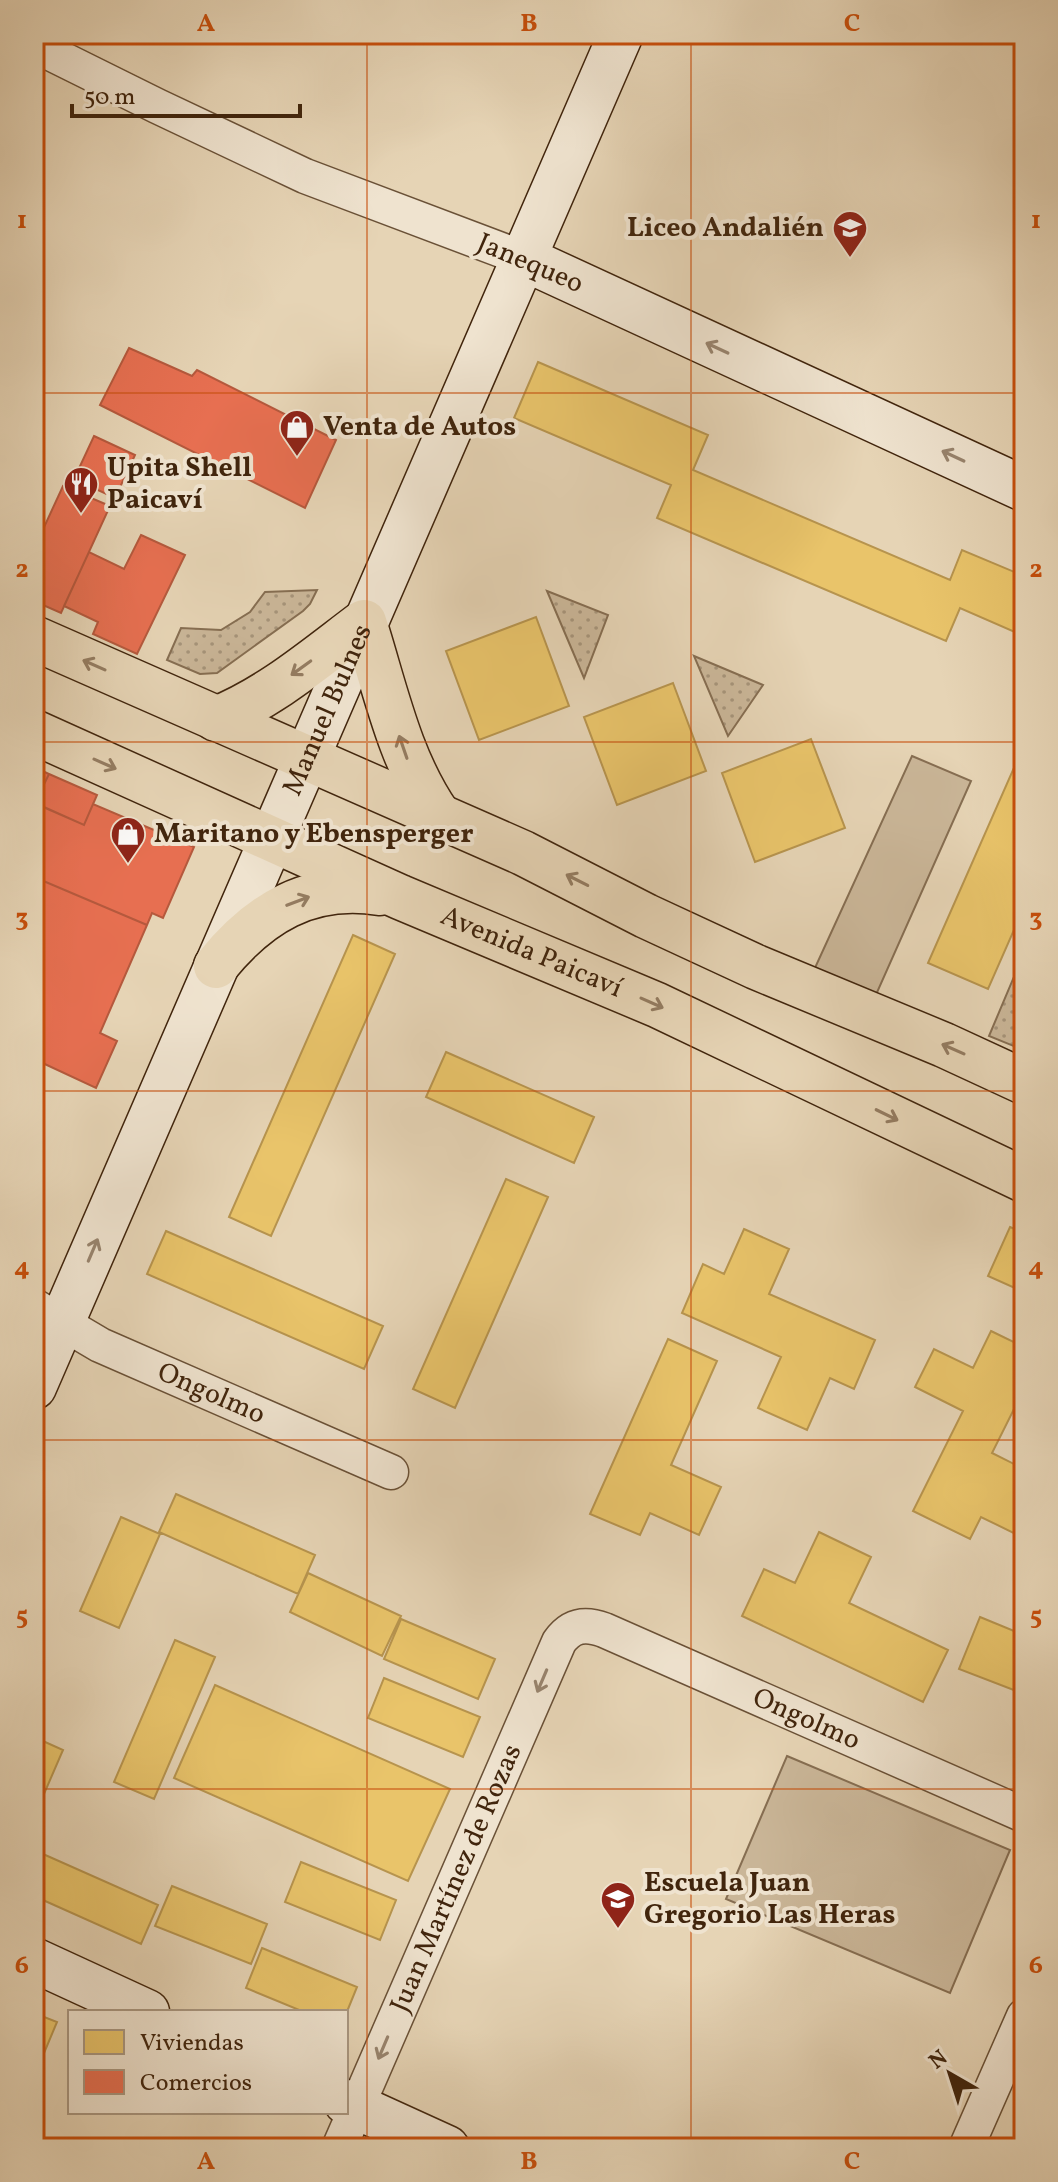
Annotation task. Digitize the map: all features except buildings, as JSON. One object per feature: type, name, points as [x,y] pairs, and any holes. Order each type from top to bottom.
[{"type":"main road","name":"Manuel Bulnes","points":[[34,1387],[48,1314],[216,966],[621,34]]},
{"type":"main road","name":"Janequeo","points":[[525,259],[1024,489]]},
{"type":"main road","points":[[216,719],[266,694],[364,622],[409,765],[439,816]]},
{"type":"main road","points":[[34,638],[523,853],[646,916],[756,967],[944,1045],[1024,1082]]},
{"type":"main road","name":"Avenida Paicaví","points":[[34,732],[400,897],[643,998],[1024,1180]]},
{"type":"main road","points":[[216,966],[249,929],[266,916],[302,899],[339,891],[400,897]]},
{"type":"main road","points":[[34,1960],[143,2010]]},
{"type":"main road","points":[[351,2105],[447,2148]]},
{"type":"street","name":"Janequeo","points":[[34,45],[305,176],[525,259]]},
{"type":"street","name":"Ongolmo","points":[[48,1314],[100,1345],[391,1472]]},
{"type":"street","name":"Ongolmo","points":[[588,1625],[1024,1815]]},
{"type":"street","name":"Juan Martínez de Rozas","points":[[339,2148],[351,2105],[559,1642],[571,1629],[588,1625]]},
{"type":"street","points":[[966,2148],[1024,2016]]},
{"type":"shaded area","points":[[317,590],[303,611],[217,673],[200,674],[167,660],[181,628],[221,630],[250,612],[265,592]]},
{"type":"shaded area","points":[[547,591],[608,615],[584,678]]},
{"type":"shaded area","points":[[694,656],[763,685],[728,736]]},
{"type":"shaded area","points":[[912,756],[971,781],[875,997],[814,970]]},
{"type":"shaded area","points":[[1024,953],[1024,1043],[1021,1049],[989,1036]]},
{"type":"shaded area","points":[[787,1756],[1010,1850],[950,1993],[726,1899]]},
{"type":"place","name":"Liceo Andalién","points":[[850,259]]},
{"type":"place","name":"Venta de Autos","points":[[297,458]]},
{"type":"place","name":"Upita Shell Paicaví","points":[[81,515]]},
{"type":"place","name":"Maritano y Ebensperger","points":[[128,865]]},
{"type":"place","name":"Escuela Juan Gregorio Las Heras","points":[[618,1930]]}]
